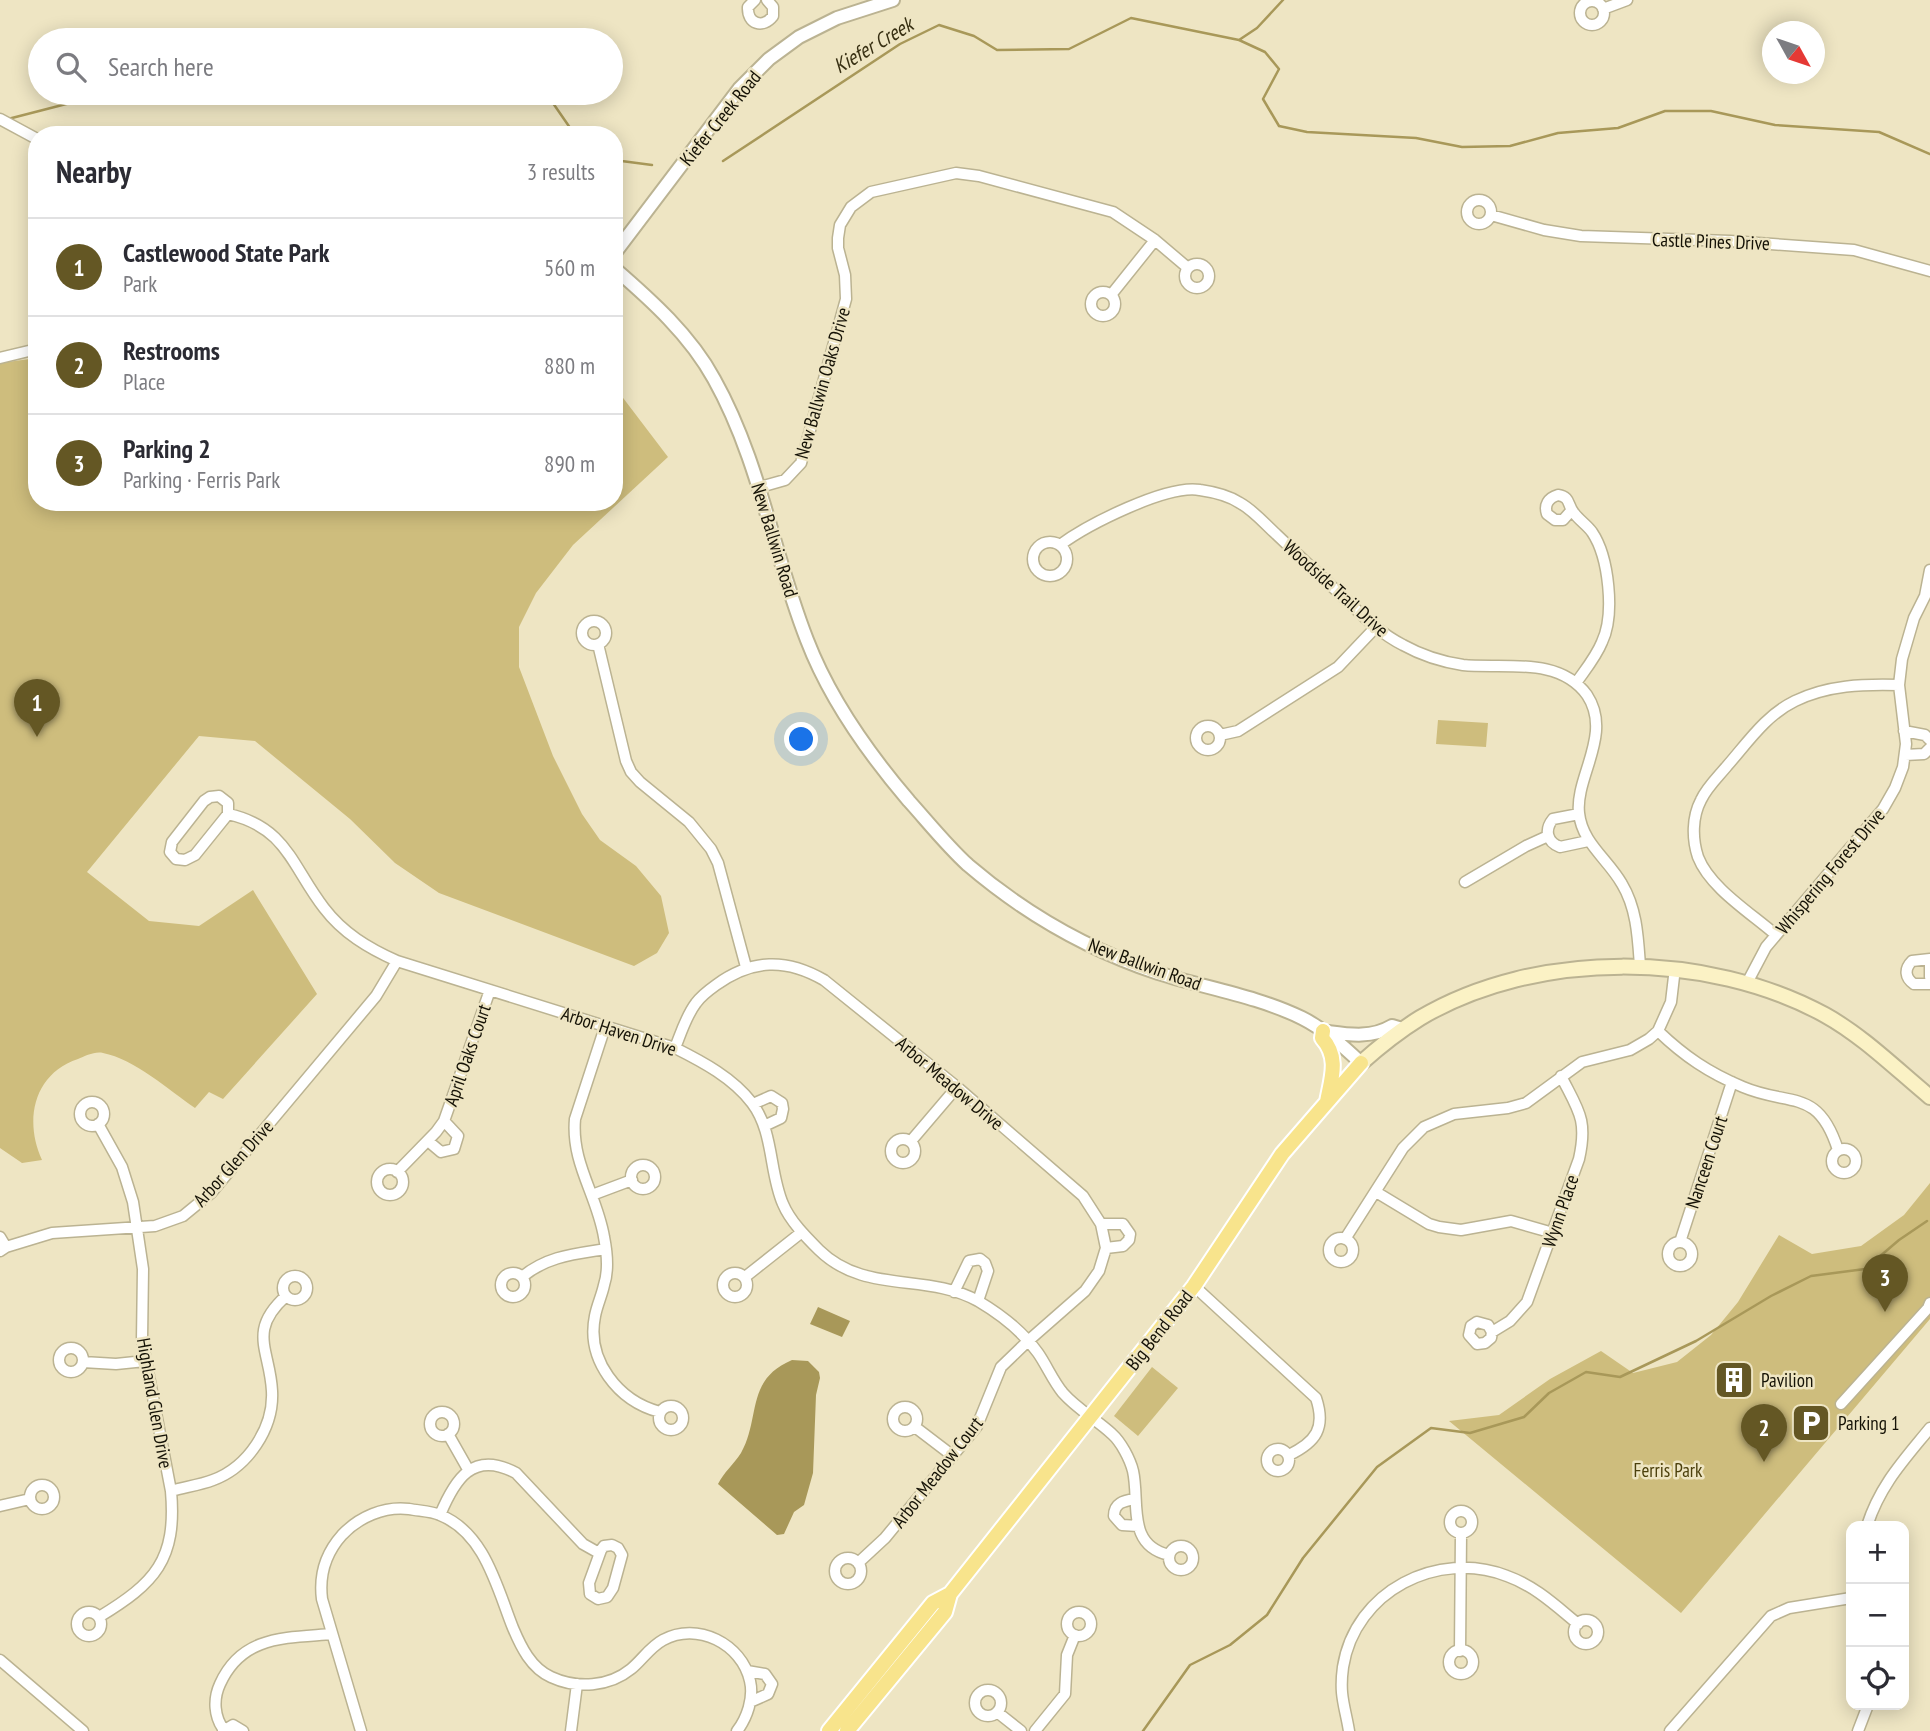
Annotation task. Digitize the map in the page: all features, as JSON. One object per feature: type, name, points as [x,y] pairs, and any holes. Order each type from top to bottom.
[{"type":"main road","points":[[1362,1063],[1402,1029],[1440,1007],[1500,985],[1570,970],[1640,966],[1675,968],[1746,984],[1799,1003],[1839,1024],[1930,1097]]},
{"type":"main road","points":[[1323,1031],[1322,1038],[1328,1046],[1334,1076],[1327,1103]]},
{"type":"main road","name":"Big Bend Road","points":[[847,1731],[945,1612],[950,1594],[1194,1286],[1282,1154],[1362,1063]]},
{"type":"main road","name":"Big Bend Road","points":[[829,1731],[933,1603],[950,1594]]},
{"type":"street","points":[[755,0],[748,12],[757,24],[770,20],[774,12],[771,1]]},
{"type":"street","name":"Kiefer Creek Road","points":[[623,242],[738,89],[769,59],[800,37],[837,18],[893,0]]},
{"type":"street","points":[[1604,9],[1627,0]]},
{"type":"street","points":[[0,119],[28,134]]},
{"type":"street","name":"New Ballwin Oaks Drive","points":[[760,487],[786,480],[801,463],[846,299],[845,275],[838,248],[840,225],[851,207],[871,192],[956,173],[967,173],[1112,212],[1155,240],[1188,268]]},
{"type":"street","name":"Castle Pines Drive","points":[[1491,215],[1544,230],[1581,236],[1730,241],[1854,250],[1930,271]]},
{"type":"street","points":[[1111,295],[1155,240]]},
{"type":"street","name":"New Ballwin Road","points":[[623,276],[657,305],[713,376],[738,426],[760,487],[780,561],[806,639],[823,678],[883,770],[967,864],[1047,922],[1083,942],[1158,972],[1272,1006],[1301,1018],[1323,1031],[1362,1063]]},
{"type":"street","points":[[0,358],[28,351]]},
{"type":"street","name":"Woodside Trail Drive","points":[[1060,545],[1077,532],[1168,492],[1196,489],[1212,492],[1242,503],[1376,627],[1402,645],[1436,659],[1468,665],[1541,668],[1560,673],[1576,683]]},
{"type":"street","points":[[1571,511],[1594,535],[1605,565],[1608,590],[1607,629],[1602,643],[1576,683],[1587,696],[1596,721],[1579,814],[1588,841],[1617,876],[1629,898],[1637,930],[1640,966]]},
{"type":"street","name":"Whispering Forest Drive","points":[[1746,984],[1766,947],[1883,808],[1895,788],[1905,755],[1899,685],[1905,644],[1914,618],[1927,597],[1930,570]]},
{"type":"street","points":[[1220,735],[1238,731],[1338,667],[1376,627]]},
{"type":"street","points":[[598,644],[626,761],[640,782],[690,822],[711,849],[718,863],[746,967],[730,975],[697,1001],[675,1048]]},
{"type":"street","points":[[1776,935],[1715,883],[1704,869],[1693,834],[1700,801],[1766,720],[1785,706],[1809,695],[1854,684],[1899,685]]},
{"type":"street","points":[[1905,731],[1925,735],[1930,740]]},
{"type":"street","points":[[1905,755],[1924,754],[1930,748]]},
{"type":"street","name":"Arbor Haven Drive","points":[[210,797],[223,798],[228,803],[228,814],[195,855],[185,860],[172,856],[169,847],[172,842],[210,797]]},
{"type":"street","name":"Arbor Haven Drive","points":[[228,814],[247,818],[260,825],[294,860],[335,922],[372,950],[397,961],[675,1048],[716,1070],[752,1104],[764,1126],[784,1207],[802,1232],[832,1263],[849,1271],[873,1279],[913,1283],[954,1292],[978,1301],[1009,1323],[1028,1341],[1064,1395],[1114,1436],[1129,1459],[1133,1471],[1138,1526]]},
{"type":"street","points":[[1579,814],[1553,820],[1548,836],[1560,847],[1588,841]]},
{"type":"street","points":[[1465,882],[1548,836]]},
{"type":"street","points":[[1930,976],[1930,959],[1912,961],[1906,972],[1910,982],[1914,984],[1930,984]]},
{"type":"street","name":"Arbor Glen Drive","points":[[3,1249],[52,1233],[155,1226],[183,1216],[211,1193],[376,996],[397,961]]},
{"type":"street","name":"Arbor Meadow Drive","points":[[746,967],[778,965],[810,972],[834,988],[957,1087],[1083,1196],[1101,1224],[1106,1248]]},
{"type":"street","points":[[1345,1239],[1403,1148],[1424,1127],[1454,1114],[1508,1108],[1526,1103],[1582,1062],[1639,1045],[1658,1031],[1671,1002],[1675,968]]},
{"type":"street","name":"April Oaks Court","points":[[397,1172],[444,1121],[490,990]]},
{"type":"street","points":[[1323,1031],[1362,1035],[1383,1031],[1392,1026],[1402,1029]]},
{"type":"street","points":[[605,1027],[575,1119],[573,1135],[575,1152],[592,1195],[606,1249],[605,1283],[595,1317],[595,1348],[606,1374],[624,1394],[648,1409],[660,1412]]},
{"type":"street","points":[[1658,1031],[1697,1065],[1731,1082],[1747,1089],[1793,1098],[1812,1107],[1827,1124],[1838,1150]]},
{"type":"street","name":"Wynn Place","points":[[1492,1332],[1510,1321],[1527,1303],[1579,1159],[1583,1138],[1582,1118],[1561,1076]]},
{"type":"street","name":"Nanceen Court","points":[[1680,1241],[1731,1082]]},
{"type":"street","points":[[911,1141],[957,1087]]},
{"type":"street","points":[[752,1104],[771,1096],[782,1104],[781,1118],[764,1126]]},
{"type":"street","name":"April Oaks Court","points":[[428,1141],[442,1152],[454,1149],[458,1136],[444,1121]]},
{"type":"street","name":"Highland Glen Drive","points":[[98,1124],[129,1184],[143,1269],[141,1322],[145,1361],[171,1491],[172,1531],[161,1563],[143,1587],[99,1617]]},
{"type":"street","points":[[592,1195],[632,1180]]},
{"type":"street","points":[[1376,1192],[1429,1224],[1439,1227],[1461,1230],[1511,1221],[1553,1233]]},
{"type":"street","points":[[1028,1341],[1085,1291],[1099,1271],[1106,1248],[1124,1246],[1129,1240],[1130,1234],[1123,1224],[1101,1224]]},
{"type":"street","points":[[744,1277],[802,1232]]},
{"type":"street","points":[[0,1237],[3,1249]]},
{"type":"street","points":[[522,1277],[534,1267],[556,1257],[606,1249]]},
{"type":"street","points":[[954,1292],[969,1261],[980,1259],[988,1271],[978,1301]]},
{"type":"street","points":[[1194,1286],[1316,1398],[1321,1422],[1317,1433],[1310,1442],[1289,1455]]},
{"type":"street","points":[[171,1491],[215,1480],[240,1464],[257,1445],[268,1419],[272,1392],[263,1337],[273,1308],[286,1296]]},
{"type":"street","points":[[1841,1404],[1930,1303]]},
{"type":"street","name":"Arbor Meadow Court","points":[[858,1563],[885,1538],[953,1456],[983,1414],[1001,1367],[1028,1341]]},
{"type":"street","points":[[83,1362],[116,1364],[145,1361]]},
{"type":"street","points":[[915,1427],[953,1456]]},
{"type":"street","points":[[1869,1521],[1886,1482],[1930,1427]]},
{"type":"street","points":[[448,1434],[469,1471]]},
{"type":"street","points":[[440,1515],[453,1484],[469,1471],[493,1465],[516,1473],[583,1544],[599,1553]]},
{"type":"street","points":[[0,1506],[30,1499]]},
{"type":"street","points":[[1135,1499],[1120,1503],[1114,1516],[1122,1525],[1138,1526],[1149,1545],[1169,1555]]},
{"type":"street","points":[[361,1731],[322,1599],[320,1581],[331,1550],[342,1535],[356,1523],[385,1510],[404,1509],[440,1515],[463,1530],[482,1553],[521,1648],[548,1676],[591,1685],[620,1677],[662,1641],[675,1635],[691,1633],[724,1643],[738,1656],[751,1683],[750,1703],[737,1731]]},
{"type":"street","points":[[1460,1651],[1461,1533]]},
{"type":"street","points":[[612,1545],[618,1548],[622,1555],[613,1588],[607,1597],[598,1599],[588,1590],[599,1553],[604,1546],[612,1545]]},
{"type":"street","points":[[1349,1731],[1342,1702],[1346,1654],[1359,1624],[1382,1598],[1405,1580],[1436,1570],[1482,1568],[1518,1580],[1544,1596],[1578,1624]]},
{"type":"street","points":[[1670,1731],[1772,1616],[1789,1608],[1846,1599]]},
{"type":"street","points":[[243,1731],[233,1725],[223,1731],[216,1714],[217,1689],[223,1676],[240,1655],[251,1647],[278,1639],[332,1634]]},
{"type":"street","points":[[1035,1731],[1065,1694],[1067,1655],[1075,1635]]},
{"type":"street","points":[[0,1660],[83,1731]]},
{"type":"street","points":[[747,1671],[765,1674],[772,1684],[768,1694],[750,1703]]},
{"type":"street","points":[[570,1731],[577,1684]]},
{"type":"street","points":[[1866,1710],[1859,1728],[1871,1731]]},
{"type":"street","points":[[997,1712],[1021,1731]]},
{"type":"green space","points":[[28,359],[28,511],[610,511],[573,545],[536,593],[519,627],[519,667],[553,756],[582,814],[600,840],[636,866],[661,896],[669,933],[657,953],[634,966],[439,893],[395,863],[350,819],[255,741],[199,736],[87,872],[149,921],[199,926],[253,890],[317,994],[223,1099],[209,1092],[195,1108],[127,1062],[115,1056],[93,1053],[63,1066],[42,1087],[36,1100],[34,1130],[42,1160],[22,1163],[0,1148],[0,363]]},
{"type":"green space","points":[[623,398],[668,457],[623,499]]},
{"type":"green space","points":[[1438,720],[1488,723],[1486,747],[1436,744]]},
{"type":"green space","name":"Ferris Park","points":[[1930,1183],[1930,1319],[1681,1613],[1449,1421],[1499,1415],[1550,1379],[1601,1351],[1633,1373],[1677,1362],[1711,1335],[1738,1302],[1779,1235],[1812,1254],[1861,1246],[1904,1215]]},
{"type":"green space","points":[[1152,1367],[1178,1388],[1138,1436],[1114,1416]]},
{"type":"shaded area","points":[[818,1307],[850,1321],[842,1337],[810,1324]]},
{"type":"shaded area","points":[[792,1360],[808,1361],[819,1372],[813,1473],[804,1505],[794,1512],[784,1534],[777,1535],[718,1484],[741,1453],[760,1389],[777,1368]]},
{"type":"waterway","name":"Kiefer Creek","points":[[723,161],[900,44],[939,25],[974,36],[997,50],[1069,49],[1131,18],[1239,40],[1257,28],[1283,0]]},
{"type":"waterway","points":[[1239,40],[1265,52],[1279,69],[1263,99],[1279,126],[1307,132],[1416,138],[1462,147],[1510,146],[1558,133],[1618,128],[1665,111],[1711,111],[1775,125],[1879,132],[1930,154]]},
{"type":"waterway","name":"Kiefer Creek","points":[[8,119],[62,105]]},
{"type":"waterway","name":"Kiefer Creek","points":[[554,105],[569,126]]},
{"type":"waterway","name":"Kiefer Creek","points":[[623,161],[652,165]]},
{"type":"waterway","points":[[1143,1731],[1190,1665],[1230,1645],[1267,1615],[1303,1558],[1377,1467],[1431,1428],[1470,1433],[1524,1417],[1549,1393],[1586,1372],[1620,1377],[1696,1341],[1771,1296],[1811,1276],[1865,1269],[1899,1240],[1927,1221]]},
{"type":"place","name":"Castlewood State Park","points":[[37,737]]},
{"type":"place","name":"Parking 2","points":[[1885,1312]]},
{"type":"place","name":"Pavilion","points":[[1734,1380]]},
{"type":"place","name":"Parking 1","points":[[1811,1423]]},
{"type":"place","name":"Restrooms","points":[[1764,1462]]}]
